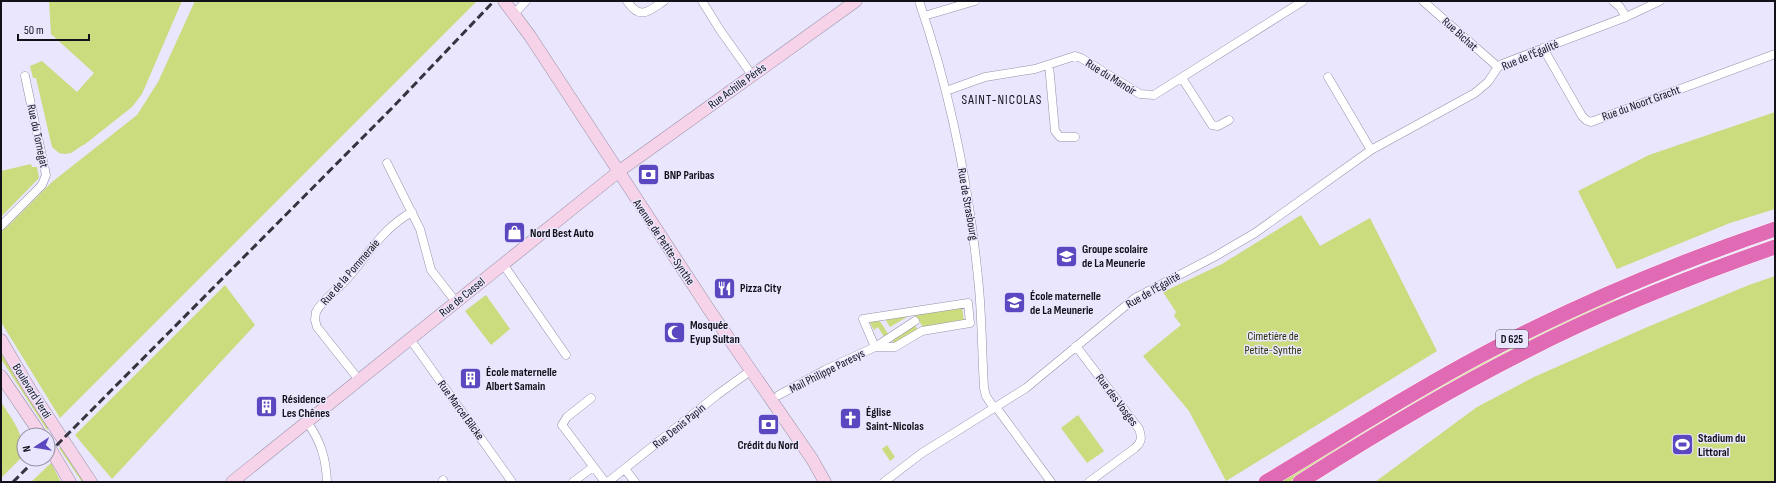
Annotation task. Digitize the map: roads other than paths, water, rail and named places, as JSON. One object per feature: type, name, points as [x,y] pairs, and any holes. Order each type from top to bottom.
[{"type":"highway","name":"D 625","points":[[1266,482],[1399,401],[1512,339],[1622,287],[1775,229]]},
{"type":"highway","name":"D 625","points":[[1300,482],[1425,405],[1539,344],[1655,292],[1775,247]]},
{"type":"street","name":"Avenue de Petite-Synthe","points":[[504,1],[534,40],[618,172],[750,371],[812,459],[824,482]]},
{"type":"street","points":[[514,14],[526,1]]},
{"type":"street","points":[[627,1],[633,9],[642,13],[648,12],[664,1]]},
{"type":"street","points":[[702,1],[720,30],[752,75]]},
{"type":"street","name":"Rue Achille Pérès","points":[[618,172],[856,1]]},
{"type":"street","name":"Rue de Strasbourg","points":[[919,1],[946,91],[970,213],[979,286],[984,390],[987,398],[995,408]]},
{"type":"street","points":[[924,16],[975,1]]},
{"type":"street","name":"Rue Bichat","points":[[1423,1],[1498,67]]},
{"type":"street","points":[[1614,1],[1626,17]]},
{"type":"street","name":"Rue de l'Égalité","points":[[884,482],[922,453],[1031,384],[1135,298],[1214,258],[1255,233],[1371,150],[1475,92],[1488,82],[1498,67],[1507,62],[1626,17],[1660,1]]},
{"type":"street","name":"Rue du Manoir","points":[[946,91],[989,76],[1034,69],[1067,58],[1078,57],[1137,93],[1146,96],[1157,94],[1299,2]]},
{"type":"street","name":"Rue du Noort Gracht","points":[[1543,48],[1582,116],[1591,122],[1775,54]]},
{"type":"street","points":[[1049,65],[1054,131],[1060,137],[1075,138]]},
{"type":"street","name":"Rue du Tornegat","points":[[1,226],[42,185],[46,175],[25,76]]},
{"type":"street","points":[[1328,77],[1371,150]]},
{"type":"street","points":[[1182,78],[1212,125],[1218,126],[1229,120]]},
{"type":"street","points":[[387,163],[420,229],[431,270],[456,302]]},
{"type":"street","name":"Rue de Cassel","points":[[232,482],[618,172]]},
{"type":"street","name":"Rue de la Pommeraie","points":[[359,380],[317,327],[315,320],[316,312],[347,279],[387,230],[396,221],[412,212]]},
{"type":"street","points":[[503,264],[566,355]]},
{"type":"street","name":"Mail Philippe Paresys","points":[[968,303],[970,323],[922,331],[895,348],[875,347],[863,318],[968,303]]},
{"type":"street","points":[[908,312],[922,331]]},
{"type":"street","points":[[969,314],[980,313]]},
{"type":"street","name":"Mail Philippe Paresys","points":[[779,395],[825,370],[875,347],[915,321]]},
{"type":"street","name":"Rue Marcel Bilcke","points":[[410,339],[512,482]]},
{"type":"street","name":"Boulevard Verdi","points":[[1,340],[31,391],[91,482]]},
{"type":"street","name":"Rue des Vosges","points":[[1076,346],[1139,429],[1141,437],[1137,446],[1089,482]]},
{"type":"street","name":"Rue Denis Papin","points":[[608,482],[717,395],[750,371]]},
{"type":"street","name":"Boulevard Verdi","points":[[1,376],[36,427]]},
{"type":"street","points":[[591,398],[567,418],[562,425],[605,482]]},
{"type":"street","points":[[995,408],[1052,482]]},
{"type":"street","points":[[307,422],[314,431],[322,448],[326,464],[327,482]]},
{"type":"street","points":[[56,459],[70,482]]},
{"type":"street","points":[[574,482],[593,467]]},
{"type":"street","points":[[625,469],[634,482]]},
{"type":"railway","points":[[56,446],[394,106],[494,1]]},
{"type":"railway","points":[[13,482],[28,467]]},
{"type":"place","name":"BNP Paribas","points":[[648,175]]},
{"type":"place","name":"Nord Best Auto","points":[[514,233]]},
{"type":"place","name":"Groupe scolaire de La Meunerie","points":[[1067,256]]},
{"type":"place","name":"Pizza City","points":[[725,288]]},
{"type":"place","name":"École maternelle de La Meunerie","points":[[1014,303]]},
{"type":"place","name":"Mosquée Eyup Sultan","points":[[675,332]]},
{"type":"place","name":"École maternelle Albert Samain","points":[[470,379]]},
{"type":"place","name":"Résidence Les Chênes","points":[[267,406]]},
{"type":"place","name":"Église Saint-Nicolas","points":[[850,419]]},
{"type":"place","name":"Crédit du Nord","points":[[768,424]]},
{"type":"place","name":"Stadium du Littoral","points":[[1682,445]]},
{"type":"district","name":"SAINT-NICOLAS","points":[[1002,99]]},
{"type":"park label","name":"Cimetière de Petite-Synthe","points":[[1273,343]]}]
